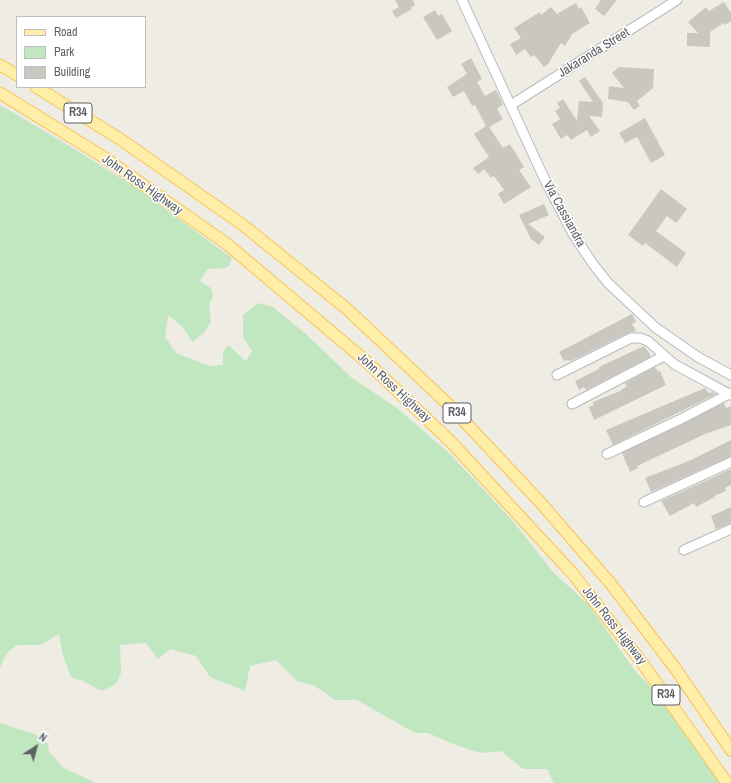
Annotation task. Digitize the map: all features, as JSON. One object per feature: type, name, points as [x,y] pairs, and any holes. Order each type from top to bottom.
[{"type":"main road","points":[[0,64],[16,74]]},
{"type":"main road","name":"John Ross Highway","points":[[38,88],[120,139],[243,225],[347,309],[450,406],[540,502],[611,584],[675,668],[731,750]]},
{"type":"main road","name":"John Ross Highway","points":[[0,93],[105,158],[227,244],[372,367],[451,442],[573,574],[640,660],[727,783]]},
{"type":"street","name":"Via Cassiandra","points":[[462,0],[545,180],[573,234],[608,283],[635,309],[677,344],[731,374]]},
{"type":"street","name":"Jakaranda Street","points":[[511,105],[677,0]]},
{"type":"street","points":[[557,375],[630,338],[644,339],[682,369],[731,394]]},
{"type":"street","points":[[572,404],[664,356]]},
{"type":"street","points":[[607,454],[731,394]]},
{"type":"street","points":[[644,502],[731,462]]},
{"type":"street","points":[[684,550],[731,529]]},
{"type":"green space","points":[[0,105],[138,189],[232,258],[229,266],[226,268],[208,269],[200,281],[211,288],[213,297],[209,304],[211,322],[204,333],[192,342],[183,327],[168,315],[165,337],[176,353],[210,366],[223,365],[223,353],[228,345],[246,361],[252,351],[243,337],[243,315],[259,303],[273,307],[307,335],[352,378],[397,408],[450,454],[511,519],[554,573],[588,604],[636,672],[663,699],[722,783],[554,783],[547,769],[523,769],[501,751],[480,753],[453,744],[428,733],[415,733],[357,700],[335,700],[315,686],[297,681],[276,660],[250,666],[245,691],[210,677],[196,656],[170,649],[158,659],[146,643],[120,645],[121,673],[116,684],[102,691],[83,681],[71,677],[63,656],[59,634],[41,645],[17,645],[7,653],[0,667]]},
{"type":"green space","points":[[0,723],[37,735],[48,744],[49,752],[64,768],[96,783],[0,783]]},
{"type":"building","points":[[395,0],[413,0],[415,5],[411,7],[412,9],[396,18],[392,11],[399,7]]},
{"type":"building","points":[[601,0],[617,0],[604,16],[595,9]]},
{"type":"building","points":[[724,2],[731,13],[731,21],[725,25],[724,23],[710,32],[710,47],[687,46],[687,33],[698,33],[688,22],[706,7],[709,11]]},
{"type":"building","points":[[576,3],[579,9],[581,7],[590,23],[572,34],[565,46],[561,43],[548,64],[544,67],[534,55],[531,57],[525,49],[516,55],[510,44],[521,38],[514,28],[540,12],[541,15],[551,7],[557,14]]},
{"type":"building","points":[[435,10],[438,16],[442,14],[452,31],[437,40],[423,17]]},
{"type":"building","points":[[471,58],[482,79],[477,82],[485,96],[496,90],[503,104],[497,109],[503,119],[489,127],[503,148],[510,144],[524,167],[519,170],[531,187],[504,204],[498,194],[504,190],[494,176],[491,178],[484,169],[478,174],[473,168],[489,157],[474,134],[486,126],[475,105],[472,106],[464,91],[453,97],[447,87],[467,74],[461,64]]},
{"type":"building","points":[[619,67],[654,69],[653,88],[637,101],[640,106],[634,110],[628,102],[608,99],[609,86],[624,88],[612,73]]},
{"type":"building","points":[[585,77],[603,103],[602,117],[589,116],[600,131],[591,137],[587,130],[571,140],[567,135],[561,139],[552,124],[560,119],[555,111],[560,108],[557,103],[563,99],[577,121],[579,101],[593,102],[579,81]]},
{"type":"building","points":[[645,118],[665,155],[651,163],[637,137],[625,143],[619,133]]},
{"type":"building","points":[[661,189],[687,209],[676,223],[667,216],[656,231],[686,253],[677,267],[645,243],[643,246],[628,235]]},
{"type":"building","points":[[544,204],[549,215],[528,224],[545,237],[539,245],[531,239],[519,215]]},
{"type":"building","points":[[632,314],[636,322],[632,324],[636,331],[628,333],[571,361],[564,361],[559,352]]},
{"type":"building","points":[[644,346],[650,354],[650,357],[586,390],[584,387],[579,390],[575,381],[599,369],[599,367]]},
{"type":"building","points":[[655,367],[658,372],[660,371],[666,385],[594,420],[589,407],[594,405],[593,402],[620,391],[627,386],[625,383]]},
{"type":"building","points":[[705,388],[709,393],[713,392],[716,394],[613,445],[606,430]]},
{"type":"building","points":[[724,403],[726,408],[731,406],[731,425],[705,434],[637,466],[638,468],[630,472],[622,453]]},
{"type":"building","points":[[731,440],[731,456],[651,492],[645,478],[691,460]]},
{"type":"building","points":[[731,469],[731,485],[725,488],[726,491],[714,496],[715,497],[696,507],[694,503],[670,516],[661,501]]},
{"type":"building","points":[[731,507],[731,523],[716,529],[711,516]]}]
